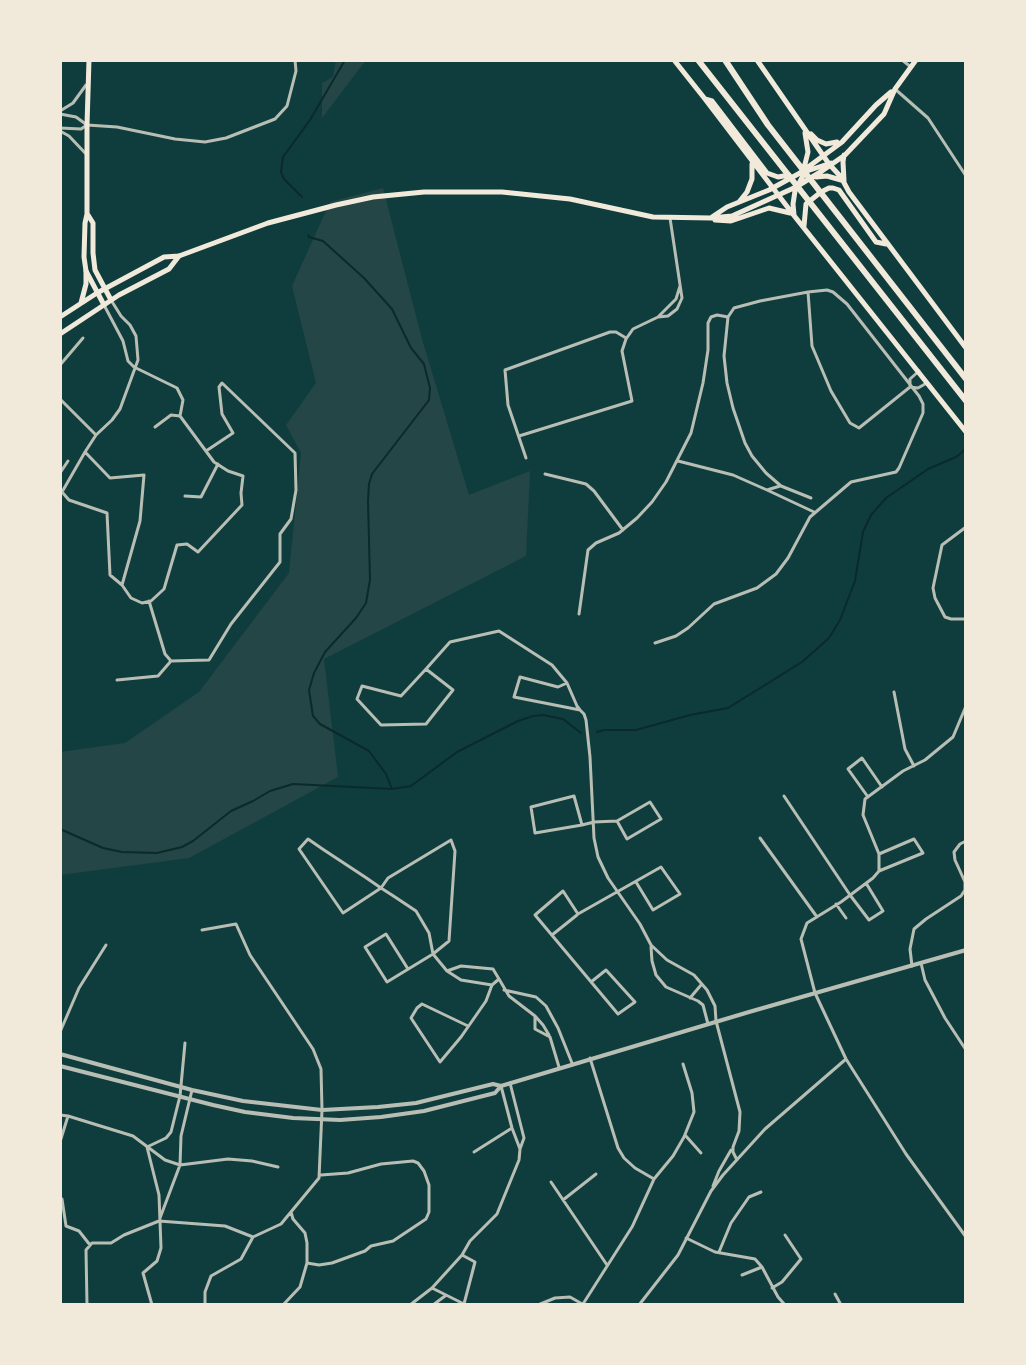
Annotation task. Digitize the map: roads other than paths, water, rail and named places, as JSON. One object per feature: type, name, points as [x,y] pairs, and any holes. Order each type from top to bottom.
[{"type":"highway","points":[[698,60],[966,401]]},
{"type":"highway","points":[[725,60],[787,150],[966,379]]},
{"type":"main road","points":[[81,304],[86,284],[84,249],[89,60]]},
{"type":"main road","points":[[674,60],[966,432]]},
{"type":"main road","points":[[757,60],[886,244],[966,348]]},
{"type":"main road","points":[[813,177],[845,155],[884,114],[895,89],[916,60]]},
{"type":"main road","points":[[804,128],[817,140],[835,144],[895,89]]},
{"type":"main road","points":[[705,99],[712,101],[767,173],[778,177],[827,176],[843,183]]},
{"type":"main road","points":[[711,218],[716,212],[738,203],[776,192],[801,175],[848,137],[876,105]]},
{"type":"main road","points":[[793,215],[793,204],[807,158],[804,128]]},
{"type":"main road","points":[[843,183],[845,155]]},
{"type":"main road","points":[[738,203],[752,179],[750,159]]},
{"type":"main road","points":[[60,317],[164,257],[179,256],[247,230],[307,212],[373,197],[475,191],[529,194],[582,201],[638,215],[711,218],[732,216],[771,200],[776,192],[801,175],[830,165]]},
{"type":"main road","points":[[776,192],[801,175]]},
{"type":"main road","points":[[804,227],[806,204],[821,192],[833,188],[839,190],[876,242],[886,244]]},
{"type":"main road","points":[[711,218],[731,221],[769,208],[793,215]]},
{"type":"main road","points":[[87,214],[93,223],[94,265],[111,300]]},
{"type":"main road","points":[[60,334],[111,300],[169,269],[179,256]]},
{"type":"main road","points":[[86,271],[104,305]]},
{"type":"street","points":[[60,112],[76,117],[87,125],[117,127],[175,139],[205,142],[226,138],[275,119],[287,106],[296,71],[295,60]]},
{"type":"street","points":[[902,60],[911,67]]},
{"type":"street","points":[[60,112],[73,103],[88,82]]},
{"type":"street","points":[[895,89],[928,118],[966,176]]},
{"type":"street","points":[[60,129],[76,130],[87,125]]},
{"type":"street","points":[[60,129],[87,155]]},
{"type":"street","points":[[519,436],[632,401],[622,351],[626,339],[633,329],[658,317],[668,316],[677,309],[682,298],[670,218]]},
{"type":"street","points":[[655,643],[676,636],[714,604],[757,588],[776,574],[814,512],[851,482],[891,474],[899,468],[923,413],[923,404],[838,294],[827,290],[734,308],[728,317],[724,356],[727,383],[739,429],[752,456],[781,486],[811,498]]},
{"type":"street","points":[[808,292],[812,346],[831,391],[850,423],[859,428],[910,387],[918,388],[927,382]]},
{"type":"street","points":[[111,300],[136,336],[138,360],[120,409],[96,435],[61,492],[69,500],[107,513],[110,575],[131,598],[142,603],[164,589],[177,545],[187,544],[198,552],[242,505],[243,476],[218,464],[180,416],[171,415],[155,427]]},
{"type":"street","points":[[104,305],[123,341],[128,361],[177,388],[183,400],[180,416]]},
{"type":"street","points":[[579,614],[588,550],[623,530],[652,502],[678,461],[691,433],[703,383],[708,323],[711,317],[717,315],[728,317]]},
{"type":"street","points":[[526,458],[508,405],[505,370],[610,332],[616,332],[626,339]]},
{"type":"street","points":[[123,341],[136,336]]},
{"type":"street","points":[[60,365],[83,338]]},
{"type":"street","points":[[910,387],[910,379],[919,371]]},
{"type":"street","points":[[117,680],[158,676],[171,661],[209,660],[231,624],[280,562],[280,534],[291,519],[296,490],[295,453],[222,383],[219,387],[222,414],[233,433],[206,451]]},
{"type":"street","points":[[60,399],[96,435]]},
{"type":"street","points":[[85,452],[110,478],[144,475],[140,521],[122,585]]},
{"type":"street","points":[[60,473],[68,461]]},
{"type":"street","points":[[678,461],[733,475],[814,512]]},
{"type":"street","points":[[185,496],[201,497],[218,464]]},
{"type":"street","points":[[545,474],[586,484],[623,530]]},
{"type":"street","points":[[767,490],[781,486]]},
{"type":"street","points":[[966,527],[942,545],[933,588],[945,617],[966,619]]},
{"type":"street","points":[[149,601],[165,654],[171,661]]},
{"type":"street","points":[[426,669],[453,690],[426,724],[381,725],[357,699],[362,686],[401,696],[450,642],[499,631],[552,665],[567,683],[586,720],[598,857],[651,945],[667,960],[694,975],[715,1006],[716,1021],[740,1112],[739,1131],[678,1255],[639,1305]]},
{"type":"street","points":[[567,683],[558,687],[520,677],[514,697],[580,710]]},
{"type":"street","points":[[894,692],[905,749],[914,766]]},
{"type":"street","points":[[879,871],[879,854],[863,815],[865,799],[903,771],[925,760],[953,737],[966,706]]},
{"type":"street","points":[[868,797],[848,769],[862,758],[882,787]]},
{"type":"street","points":[[582,825],[574,796],[531,807],[535,833],[617,821],[650,802],[661,819],[627,839],[617,821]]},
{"type":"street","points":[[784,796],[869,920],[883,911],[866,883]]},
{"type":"street","points":[[760,838],[817,917]]},
{"type":"street","points":[[408,969],[386,934],[365,947],[387,982],[433,954],[449,941],[455,851],[451,840],[388,878],[381,888],[343,913],[299,849],[308,839],[381,888],[416,911],[429,933],[433,954],[447,971],[461,980],[492,985]]},
{"type":"street","points":[[879,854],[914,839],[923,853],[879,871],[850,895],[807,923],[801,939],[815,993],[846,1059],[906,1154],[966,1237]]},
{"type":"street","points":[[912,966],[910,949],[914,929],[965,890],[954,852],[966,841]]},
{"type":"street","points":[[552,935],[578,914],[661,867],[680,894],[653,910],[636,882]]},
{"type":"street","points":[[578,914],[563,891],[535,915],[552,935],[591,982],[618,1014],[635,1002],[606,970],[591,982]]},
{"type":"street","points":[[836,904],[846,918]]},
{"type":"street","points":[[202,930],[236,924],[250,955],[313,1049],[321,1069],[322,1110],[320,1175],[275,1227],[253,1237],[241,1259],[211,1276],[205,1292],[205,1305]]},
{"type":"street","points":[[60,1032],[79,988],[106,945]]},
{"type":"street","points":[[651,945],[656,975],[666,987],[703,1005],[708,1024]]},
{"type":"street","points":[[60,1066],[264,1115],[322,1119],[381,1117],[424,1111],[495,1093],[501,1086],[572,1063],[966,950]]},
{"type":"street","points":[[921,963],[925,980],[966,1050]]},
{"type":"street","points":[[447,971],[461,966],[493,969],[509,996],[543,1025],[559,1067]]},
{"type":"street","points":[[468,1026],[422,1004],[411,1018],[440,1062],[468,1026],[486,1001],[492,985],[499,979]]},
{"type":"street","points":[[690,998],[701,984]]},
{"type":"street","points":[[504,990],[536,997],[546,1006],[572,1063]]},
{"type":"street","points":[[535,1016],[535,1029],[550,1037]]},
{"type":"street","points":[[147,1147],[166,1138],[171,1132],[180,1096],[185,1043]]},
{"type":"street","points":[[60,1054],[243,1101],[322,1110],[406,1104],[493,1084],[501,1086]]},
{"type":"street","points":[[590,1058],[618,1148],[635,1168],[654,1179]]},
{"type":"street","points":[[711,1191],[765,1129],[846,1059]]},
{"type":"street","points":[[538,1305],[555,1298],[570,1297],[583,1305],[632,1227],[654,1179],[673,1156],[694,1112],[683,1064]]},
{"type":"street","points":[[410,1305],[432,1288],[462,1255],[470,1241],[497,1214],[519,1160],[524,1138],[510,1083]]},
{"type":"street","points":[[501,1086],[520,1149]]},
{"type":"street","points":[[159,1221],[180,1165],[181,1136],[192,1090]]},
{"type":"street","points":[[60,1115],[133,1136],[165,1160],[180,1165],[228,1159],[278,1167]]},
{"type":"street","points":[[60,1142],[68,1116]]},
{"type":"street","points":[[474,1152],[512,1128]]},
{"type":"street","points":[[171,1132],[173,1136],[181,1136]]},
{"type":"street","points":[[685,1135],[701,1153]]},
{"type":"street","points":[[147,1147],[159,1195],[161,1248],[157,1261],[143,1273],[152,1305]]},
{"type":"street","points":[[733,1147],[737,1160]]},
{"type":"street","points":[[307,1263],[332,1263],[371,1246],[393,1241],[426,1219],[429,1212],[429,1185],[424,1171],[413,1161],[320,1175]]},
{"type":"street","points":[[563,1200],[596,1174]]},
{"type":"street","points":[[551,1182],[607,1265]]},
{"type":"street","points":[[719,1252],[731,1223],[749,1197],[761,1192]]},
{"type":"street","points":[[62,1199],[66,1226],[79,1231],[90,1245]]},
{"type":"street","points":[[283,1305],[300,1287],[307,1263],[305,1233],[291,1212]]},
{"type":"street","points":[[87,1305],[86,1250],[92,1243],[111,1243],[159,1221],[225,1226],[253,1237]]},
{"type":"street","points":[[772,1288],[782,1282],[801,1259],[785,1235]]},
{"type":"street","points":[[686,1238],[715,1252],[755,1259],[785,1305]]},
{"type":"street","points":[[432,1288],[464,1304],[475,1262],[462,1255]]},
{"type":"street","points":[[742,1275],[762,1267]]},
{"type":"street","points":[[835,1294],[841,1305]]},
{"type":"street","points":[[433,1305],[445,1296]]},
{"type":"waterway","points":[[302,197],[284,179],[281,172],[283,157],[310,120],[345,60]]},
{"type":"waterway","points":[[308,235],[323,241],[364,278],[392,309],[411,348],[424,364],[430,388],[429,400],[372,474],[368,501],[370,580],[366,603],[325,652],[309,690],[313,716],[320,724],[369,751],[386,774],[392,789]]},
{"type":"waterway","points":[[597,732],[636,730],[728,708],[802,662],[829,638],[840,620],[855,581],[863,532],[871,515],[886,498],[928,469],[956,457],[966,449]]},
{"type":"waterway","points":[[60,829],[103,848],[157,853],[182,847],[231,811],[270,791],[293,784],[392,789],[411,786],[457,752],[533,716],[563,719],[581,733]]}]
